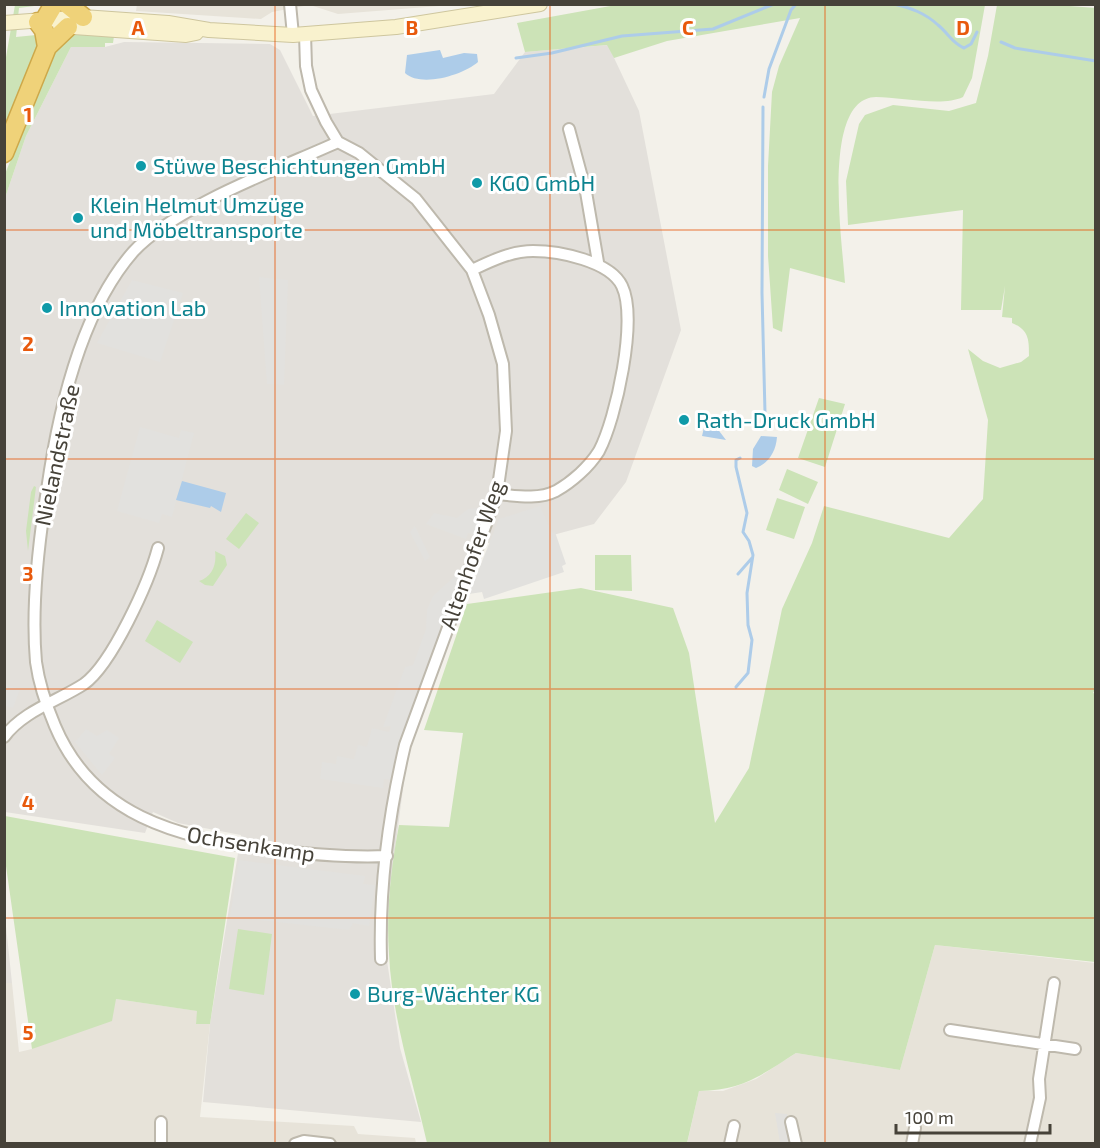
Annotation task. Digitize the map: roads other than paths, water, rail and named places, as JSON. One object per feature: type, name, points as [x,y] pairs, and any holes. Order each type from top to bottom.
[{"type":"highway","points":[[47,47],[41,21],[54,4]]},
{"type":"highway","points":[[4,153],[47,47],[76,22],[67,4]]},
{"type":"main road","points":[[11,23],[41,21],[51,26],[76,22],[168,23],[209,30],[299,34],[396,27],[540,4]]},
{"type":"street","points":[[290,4],[311,90],[338,142]]},
{"type":"street","points":[[569,129],[586,192],[598,262]]},
{"type":"street","name":"Altenhofer Weg","points":[[338,142],[359,153],[416,199],[472,270],[489,315],[502,364],[506,431],[497,494],[405,745],[394,790],[387,856],[381,958]]},
{"type":"street","name":"Nielandstraße","points":[[46,705],[36,664],[39,539],[64,402],[100,302],[135,251],[161,228],[186,213],[338,142]]},
{"type":"street","points":[[472,270],[496,259],[533,251],[598,262],[617,278],[628,305],[625,355],[609,428],[598,452],[584,470],[556,491],[532,497],[497,494]]},
{"type":"street","points":[[4,736],[16,723],[87,681],[100,668],[151,573],[158,548]]},
{"type":"street","name":"Ochsenkamp","points":[[46,705],[64,747],[79,766],[112,799],[150,822],[198,838],[310,855],[387,856]]},
{"type":"street","points":[[1030,1143],[1040,1098],[1039,1079],[1054,983]]},
{"type":"street","points":[[950,1030],[1075,1049]]},
{"type":"street","points":[[161,1122],[161,1143]]},
{"type":"street","points":[[791,1122],[795,1143]]},
{"type":"street","points":[[730,1143],[734,1126]]},
{"type":"street","points":[[912,1143],[915,1128]]},
{"type":"street","points":[[295,1143],[304,1141],[330,1143]]},
{"type":"water","points":[[440,50],[443,58],[464,53],[477,54],[478,62],[453,75],[431,80],[412,77],[405,73],[407,55]]},
{"type":"water","points":[[707,415],[726,440],[702,436]]},
{"type":"water","points":[[761,436],[777,437],[768,460],[756,468],[752,466],[753,449]]},
{"type":"water","points":[[182,481],[226,493],[221,512],[211,506],[210,508],[176,500]]},
{"type":"waterway","points":[[516,58],[552,53],[622,36],[713,29],[774,4]]},
{"type":"waterway","points":[[764,97],[769,69],[791,10],[796,4]]},
{"type":"waterway","points":[[894,4],[928,17],[964,48],[971,44],[977,32]]},
{"type":"waterway","points":[[1001,42],[1015,48],[1096,61]]},
{"type":"waterway","points":[[763,107],[762,293],[765,413]]},
{"type":"waterway","points":[[736,687],[748,673],[752,640],[748,625],[747,593],[753,555],[749,541],[743,532],[747,513],[736,467],[736,460],[740,458]]},
{"type":"waterway","points":[[738,574],[752,558]]},
{"type":"place","name":"Stüwe Beschichtungen GmbH","points":[[141,166]]},
{"type":"place","name":"KGO GmbH","points":[[477,183]]},
{"type":"place","name":"Klein Helmut Umzüge und Möbeltransporte","points":[[78,218]]},
{"type":"place","name":"Innovation Lab","points":[[47,308]]},
{"type":"place","name":"Rath-Druck GmbH","points":[[684,420]]},
{"type":"place","name":"Burg-Wächter KG","points":[[355,994]]}]
